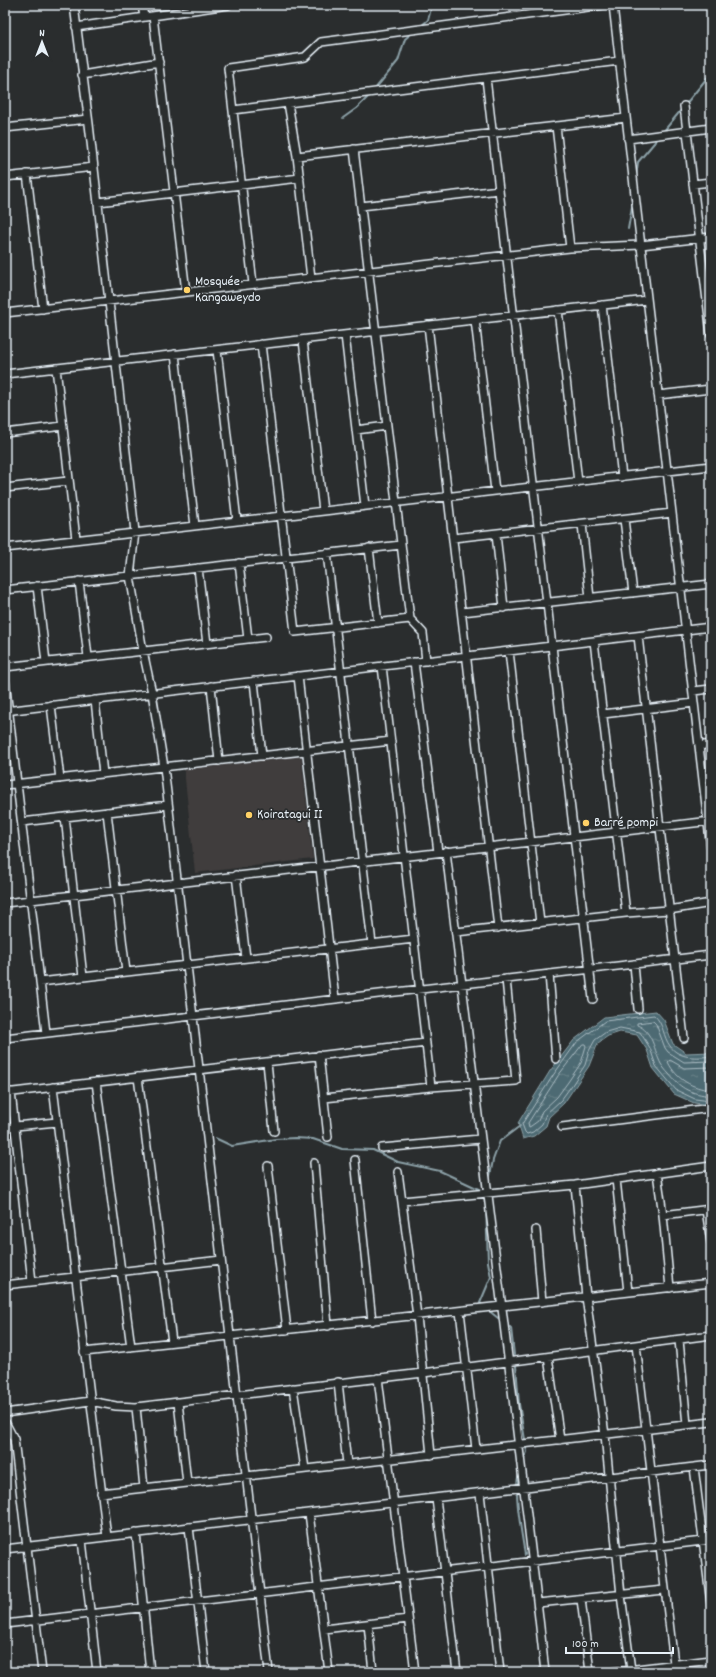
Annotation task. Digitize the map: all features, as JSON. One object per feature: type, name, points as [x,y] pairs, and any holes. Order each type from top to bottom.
[{"type":"street","points":[[74,5],[110,301],[135,532],[130,576],[164,767],[270,1672]]},
{"type":"street","points":[[142,5],[144,17]]},
{"type":"street","points":[[76,27],[153,16],[198,7],[228,5]]},
{"type":"street","points":[[253,284],[228,68],[305,57],[321,42],[603,5]]},
{"type":"street","points":[[613,5],[685,630],[709,821],[711,849]]},
{"type":"street","points":[[153,16],[186,292]]},
{"type":"street","points":[[233,110],[619,61]]},
{"type":"street","points":[[82,75],[159,62]]},
{"type":"street","points":[[486,78],[593,999]]},
{"type":"street","points":[[288,103],[300,178],[311,278]]},
{"type":"street","points":[[684,106],[700,238],[708,290],[711,335]]},
{"type":"street","points":[[297,156],[626,118]]},
{"type":"street","points":[[5,128],[88,119]]},
{"type":"street","points":[[556,126],[570,248]]},
{"type":"street","points":[[628,139],[711,128]]},
{"type":"street","points":[[354,149],[410,619],[423,633],[426,661]]},
{"type":"street","points":[[5,177],[94,167]]},
{"type":"street","points":[[27,174],[42,309]]},
{"type":"street","points":[[98,202],[300,178]]},
{"type":"street","points":[[693,184],[711,182]]},
{"type":"street","points":[[361,206],[499,190]]},
{"type":"street","points":[[5,313],[570,248],[641,245],[711,237]]},
{"type":"street","points":[[5,374],[647,300]]},
{"type":"street","points":[[602,305],[622,477]]},
{"type":"street","points":[[558,310],[578,482]]},
{"type":"street","points":[[475,320],[495,491]]},
{"type":"street","points":[[428,325],[498,928]]},
{"type":"street","points":[[345,335],[365,506]]},
{"type":"street","points":[[303,340],[323,511]]},
{"type":"street","points":[[261,344],[295,632],[410,619]]},
{"type":"street","points":[[217,350],[237,521]]},
{"type":"street","points":[[174,354],[194,526]]},
{"type":"street","points":[[56,368],[68,481],[76,539]]},
{"type":"street","points":[[658,395],[711,389]]},
{"type":"street","points":[[5,433],[63,426]]},
{"type":"street","points":[[356,430],[387,426]]},
{"type":"street","points":[[5,548],[711,466]]},
{"type":"street","points":[[5,488],[68,481]]},
{"type":"street","points":[[453,538],[672,513]]},
{"type":"street","points":[[624,519],[633,593]]},
{"type":"street","points":[[582,524],[590,598]]},
{"type":"street","points":[[496,534],[504,608]]},
{"type":"street","points":[[5,590],[401,545]]},
{"type":"street","points":[[370,548],[378,623]]},
{"type":"street","points":[[327,553],[372,944]]},
{"type":"street","points":[[239,563],[248,639]]},
{"type":"street","points":[[198,568],[207,644]]},
{"type":"street","points":[[79,582],[88,657]]},
{"type":"street","points":[[462,612],[711,584]]},
{"type":"street","points":[[37,586],[46,662]]},
{"type":"street","points":[[7,710],[711,627]]},
{"type":"street","points":[[638,636],[684,1038]]},
{"type":"street","points":[[5,667],[266,637]]},
{"type":"street","points":[[594,641],[626,913]]},
{"type":"street","points":[[509,651],[540,923]]},
{"type":"street","points":[[414,662],[438,852]]},
{"type":"street","points":[[382,666],[431,1087]]},
{"type":"street","points":[[298,676],[335,999]]},
{"type":"street","points":[[5,680],[7,710],[22,822],[46,1033]]},
{"type":"street","points":[[254,681],[262,756]]},
{"type":"street","points":[[211,686],[220,761]]},
{"type":"street","points":[[693,691],[711,689]]},
{"type":"street","points":[[95,700],[103,774]]},
{"type":"street","points":[[603,714],[694,704]]},
{"type":"street","points":[[51,705],[60,779]]},
{"type":"street","points":[[5,785],[391,741]]},
{"type":"street","points":[[699,746],[711,744]]},
{"type":"street","points":[[22,822],[168,805]]},
{"type":"street","points":[[107,812],[126,972]]},
{"type":"street","points":[[65,817],[83,977]]},
{"type":"street","points":[[5,903],[709,821]]},
{"type":"street","points":[[446,851],[475,1084],[480,1139],[519,1444],[545,1672]]},
{"type":"street","points":[[236,875],[246,958]]},
{"type":"street","points":[[456,932],[626,913],[669,910],[711,903]]},
{"type":"street","points":[[40,982],[414,939]]},
{"type":"street","points":[[5,1038],[711,955]]},
{"type":"street","points":[[634,964],[638,1009]]},
{"type":"street","points":[[548,974],[556,1059]]},
{"type":"street","points":[[324,1098],[431,1087],[516,1081],[506,979]]},
{"type":"street","points":[[32,1282],[15,1126],[8,1093],[426,1043]]},
{"type":"street","points":[[319,1055],[328,1137]]},
{"type":"street","points":[[266,1062],[274,1131]]},
{"type":"street","points":[[138,1077],[172,1342]]},
{"type":"street","points":[[96,1082],[131,1347]]},
{"type":"street","points":[[53,1087],[106,1537]]},
{"type":"street","points":[[562,1127],[711,1108]]},
{"type":"street","points":[[5,1127],[57,1122]]},
{"type":"street","points":[[382,1148],[480,1139]]},
{"type":"street","points":[[355,1160],[372,1321]]},
{"type":"street","points":[[314,1163],[328,1326]]},
{"type":"street","points":[[268,1166],[286,1330]]},
{"type":"street","points":[[402,1201],[575,1184],[711,1166]]},
{"type":"street","points":[[398,1172],[418,1316],[431,1455]]},
{"type":"street","points":[[657,1173],[663,1215],[670,1288]]},
{"type":"street","points":[[616,1179],[628,1292]]},
{"type":"street","points":[[575,1184],[586,1297],[605,1435],[621,1594],[631,1670]]},
{"type":"street","points":[[663,1215],[709,1210],[711,1242]]},
{"type":"street","points":[[536,1230],[542,1302]]},
{"type":"street","points":[[5,1285],[221,1260]]},
{"type":"street","points":[[84,1352],[711,1283]]},
{"type":"street","points":[[460,1311],[476,1449]]},
{"type":"street","points":[[5,1413],[90,1401],[136,1407],[423,1373],[711,1336]]},
{"type":"street","points":[[680,1340],[688,1425]]},
{"type":"street","points":[[636,1345],[674,1668]]},
{"type":"street","points":[[548,1356],[560,1440]]},
{"type":"street","points":[[378,1378],[414,1672]]},
{"type":"street","points":[[338,1382],[347,1464]]},
{"type":"street","points":[[293,1388],[304,1469]]},
{"type":"street","points":[[178,1402],[187,1483]]},
{"type":"street","points":[[136,1407],[144,1488]]},
{"type":"street","points":[[5,1422],[14,1439],[42,1672]]},
{"type":"street","points":[[101,1492],[711,1422]]},
{"type":"street","points":[[5,1549],[711,1465]]},
{"type":"street","points":[[694,1467],[710,1586],[711,1604]]},
{"type":"street","points":[[480,1492],[500,1672]]},
{"type":"street","points":[[436,1498],[457,1672]]},
{"type":"street","points":[[309,1513],[329,1672]]},
{"type":"street","points":[[189,1527],[206,1672]]},
{"type":"street","points":[[136,1533],[150,1672]]},
{"type":"street","points":[[82,1540],[97,1672]]},
{"type":"street","points":[[5,1624],[711,1540]]},
{"type":"street","points":[[538,1603],[664,1590]]},
{"type":"street","points":[[581,1599],[590,1672]]},
{"type":"street","points":[[324,1629],[408,1619]]},
{"type":"street","points":[[368,1624],[373,1672]]},
{"type":"street","points":[[612,1672],[674,1668],[711,1660]]},
{"type":"shaded area","name":"Koiratagui II","points":[[301,756],[313,859],[195,873],[184,770]]},
{"type":"water","points":[[656,1011],[664,1020],[673,1044],[686,1053],[711,1052],[711,1105],[694,1103],[674,1094],[653,1068],[647,1050],[637,1035],[620,1032],[608,1036],[598,1043],[589,1066],[564,1103],[549,1117],[546,1126],[534,1136],[523,1139],[518,1123],[550,1071],[574,1040],[604,1017]]},
{"type":"waterway","points":[[421,26],[428,20],[432,5]]},
{"type":"waterway","points":[[375,89],[398,61],[405,39],[412,33]]},
{"type":"waterway","points":[[685,105],[711,73]]},
{"type":"waterway","points":[[343,118],[357,108],[369,96]]},
{"type":"waterway","points":[[663,132],[682,109]]},
{"type":"waterway","points":[[636,177],[638,162],[659,137]]},
{"type":"waterway","points":[[628,229],[633,201]]},
{"type":"waterway","points":[[489,1181],[493,1160],[500,1141],[520,1126]]},
{"type":"waterway","points":[[215,1138],[232,1146],[276,1139],[295,1138],[313,1139],[342,1149],[373,1150],[398,1162],[440,1171],[483,1191]]},
{"type":"waterway","points":[[483,1305],[480,1303],[491,1277],[488,1262],[486,1206]]},
{"type":"waterway","points":[[488,1310],[498,1318]]},
{"type":"waterway","points":[[510,1327],[514,1355]]},
{"type":"waterway","points":[[516,1366],[519,1404],[527,1452],[523,1462]]},
{"type":"waterway","points":[[519,1473],[517,1481],[517,1502],[525,1555]]},
{"type":"place","name":"Mosquée Kangaweydo","points":[[187,290]]},
{"type":"place","name":"Koiratagui II","points":[[249,815]]},
{"type":"place","name":"Barré pompi","points":[[586,823]]}]
